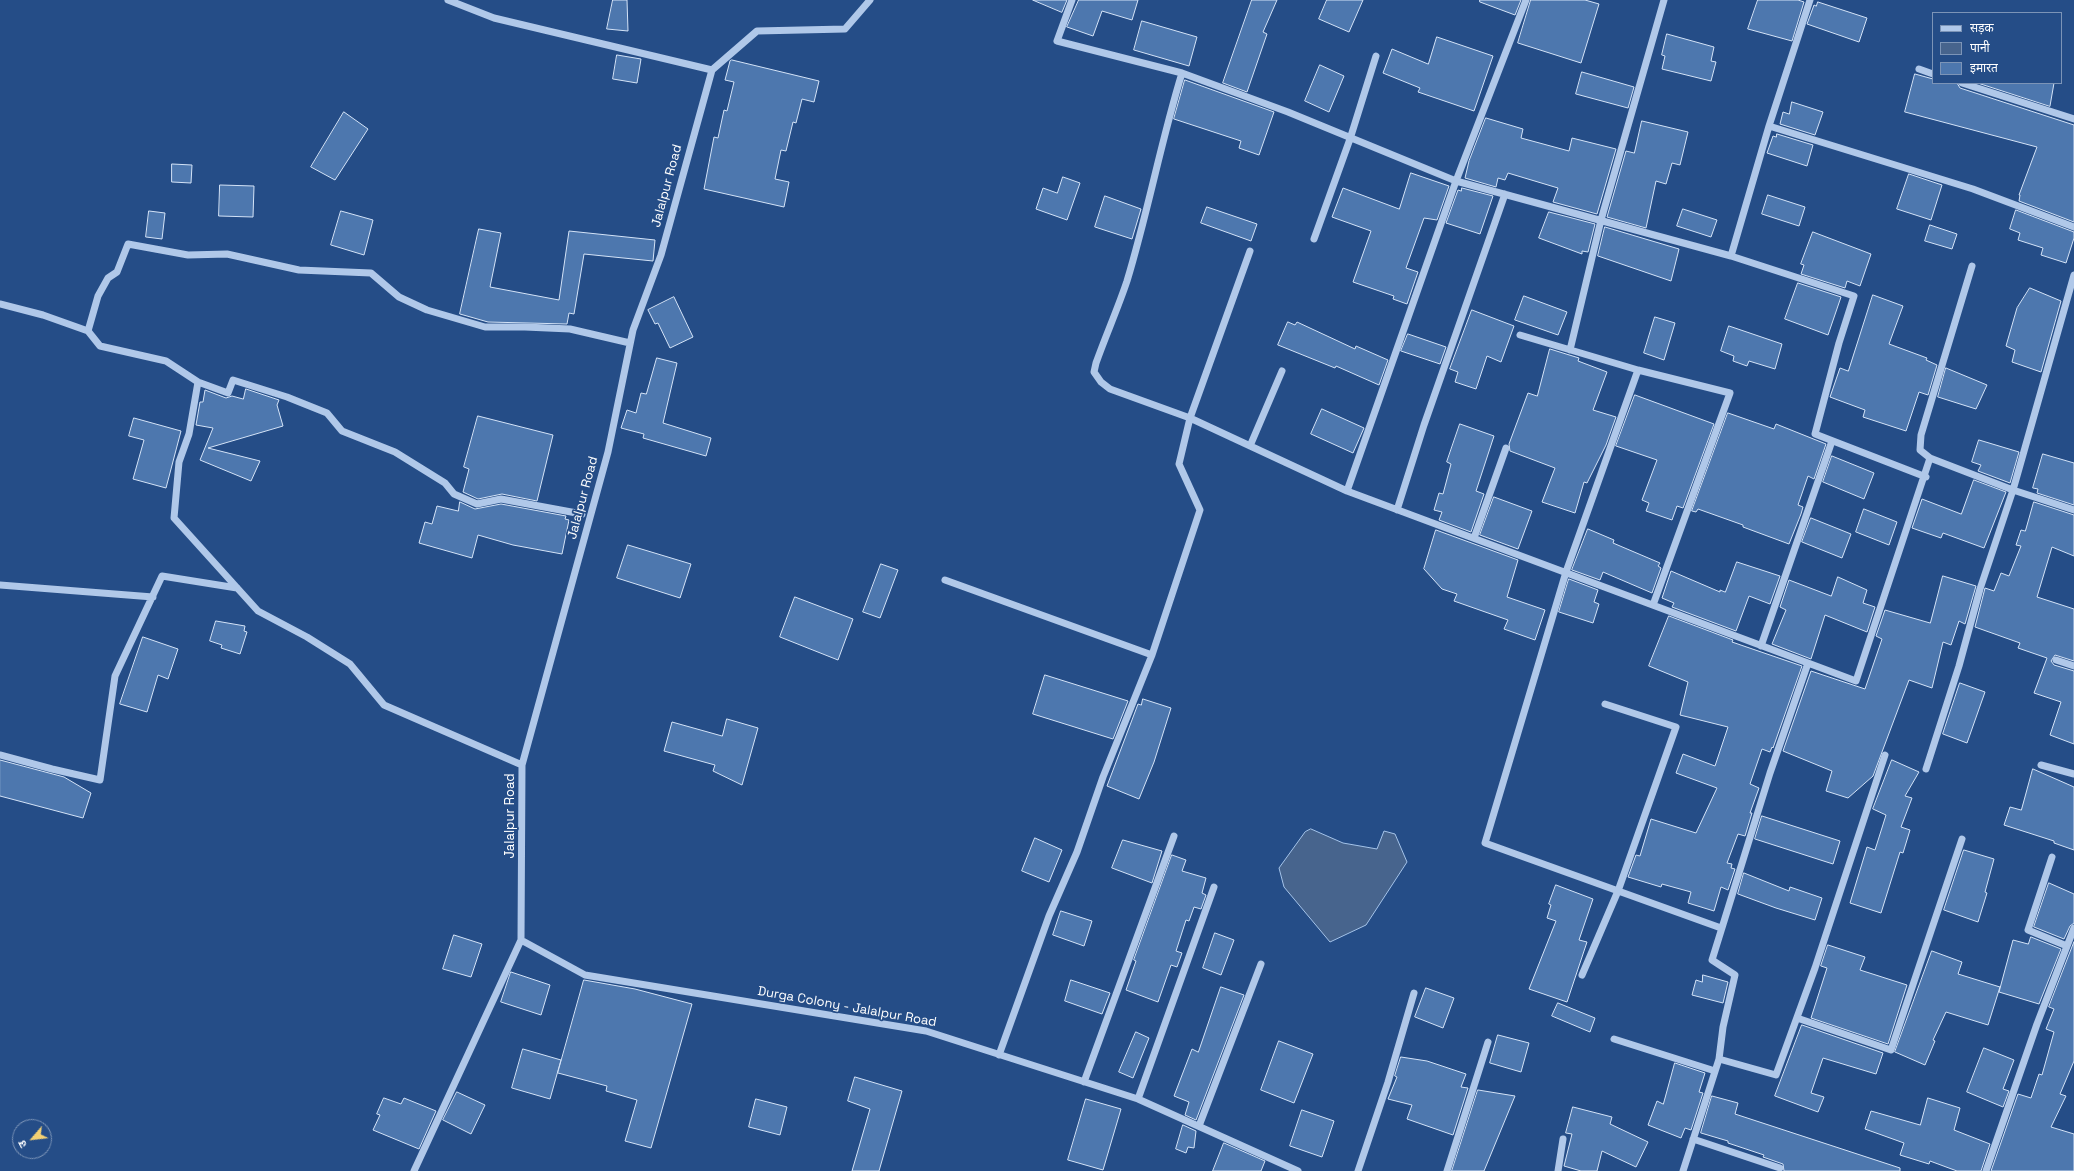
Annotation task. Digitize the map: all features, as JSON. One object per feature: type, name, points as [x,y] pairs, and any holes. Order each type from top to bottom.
[{"type":"street","points":[[448,0],[494,18],[712,70],[757,30],[845,29],[870,0]]},
{"type":"street","points":[[1072,0],[1057,41],[1182,73],[1288,112],[1350,139],[1456,181],[1731,256],[1854,296],[1839,343],[1815,434],[1926,476]]},
{"type":"street","points":[[1347,491],[1456,181],[1526,0]]},
{"type":"street","points":[[1570,350],[1601,220],[1664,0]]},
{"type":"street","points":[[1731,256],[1769,126],[1810,0]]},
{"type":"street","points":[[1314,239],[1350,139],[1376,56]]},
{"type":"street","points":[[1919,69],[1932,74]]},
{"type":"street","name":"Jalalpur Road","points":[[521,940],[522,765],[608,452],[633,330],[661,255],[712,70]]},
{"type":"street","points":[[1182,73],[1165,129],[1153,183],[1127,281],[1096,363],[1094,372],[1101,382],[1110,389],[1190,418],[1347,491],[1856,681],[1926,476],[1930,458]]},
{"type":"street","points":[[1965,84],[2074,119]]},
{"type":"street","points":[[1769,126],[1973,189],[2074,227]]},
{"type":"street","points":[[1397,510],[1424,425],[1505,194]]},
{"type":"street","points":[[88,331],[98,296],[108,278],[117,272],[128,244],[188,255],[227,254],[299,270],[371,273],[399,296],[428,310],[485,327],[525,326],[570,329],[630,343]]},
{"type":"street","points":[[999,1055],[1049,916],[1077,852],[1103,777],[1152,655],[1200,510],[1179,464],[1190,418],[1250,251]]},
{"type":"street","points":[[1972,266],[1921,435],[1920,450],[1930,458],[2013,490],[2074,510]]},
{"type":"street","points":[[1926,769],[1959,666],[1980,589],[2013,490],[2074,275]]},
{"type":"street","points":[[0,304],[43,315],[88,331],[100,346],[166,361],[198,382],[228,393],[233,380],[287,396],[328,413],[342,431],[395,452],[445,483],[454,494],[477,504],[501,499],[582,514]]},
{"type":"street","points":[[1520,335],[1638,370],[1730,393],[1653,605]]},
{"type":"street","points":[[1638,370],[1566,572],[1485,843],[1721,928]]},
{"type":"street","points":[[1250,446],[1282,371]]},
{"type":"street","points":[[198,382],[189,434],[179,462],[174,518],[258,611],[307,637],[350,664],[384,705],[522,765]]},
{"type":"street","points":[[1761,646],[1832,441]]},
{"type":"street","points":[[1474,538],[1506,448]]},
{"type":"street","points":[[0,755],[100,780],[115,676],[162,576],[237,588]]},
{"type":"street","points":[[945,580],[1152,655]]},
{"type":"street","points":[[0,585],[153,597]]},
{"type":"street","points":[[2056,660],[2074,666]]},
{"type":"street","points":[[1683,1171],[1716,1071],[1723,1027],[1735,975],[1712,960],[1770,773],[1808,664]]},
{"type":"street","points":[[1582,975],[1618,891],[1676,727],[1605,704]]},
{"type":"street","points":[[1719,1059],[1776,1075],[1840,896],[1885,754]]},
{"type":"street","points":[[2041,765],[2074,774]]},
{"type":"street","points":[[1084,1082],[1174,836]]},
{"type":"street","points":[[1797,1018],[1891,1050],[1962,839]]},
{"type":"street","points":[[2052,857],[2028,930],[2067,946]]},
{"type":"street","points":[[1138,1099],[1214,887]]},
{"type":"street","points":[[1986,1171],[2032,1039],[2074,928]]},
{"type":"street","points":[[414,1171],[521,940]]},
{"type":"street","name":"Durga Colony - Jalalpur Road","points":[[521,940],[585,975],[926,1031],[1138,1099],[1298,1171]]},
{"type":"street","points":[[1199,1126],[1261,964]]},
{"type":"street","points":[[1358,1171],[1388,1082],[1414,993]]},
{"type":"street","points":[[1614,1039],[1716,1071]]},
{"type":"street","points":[[1447,1171],[1488,1042]]},
{"type":"street","points":[[1558,1171],[1563,1139]]},
{"type":"street","points":[[1693,1139],[1780,1168]]},
{"type":"water","points":[[1311,829],[1343,843],[1377,849],[1384,831],[1395,834],[1407,862],[1366,925],[1330,942],[1284,887],[1279,868],[1305,832]]},
{"type":"building","points":[[613,0],[627,0],[628,31],[607,29]]},
{"type":"building","points":[[1033,0],[1067,0],[1062,12]]},
{"type":"building","points":[[1079,0],[1138,0],[1132,20],[1102,11],[1093,36],[1067,27]]},
{"type":"building","points":[[1252,0],[1277,0],[1263,32],[1267,34],[1247,92],[1223,83]]},
{"type":"building","points":[[1327,0],[1363,0],[1349,32],[1319,19]]},
{"type":"building","points":[[1480,0],[1521,0],[1515,15],[1480,2]]},
{"type":"building","points":[[1531,0],[1585,0],[1599,4],[1581,63],[1518,43]]},
{"type":"building","points":[[1758,0],[1798,0],[1804,2],[1792,41],[1748,29]]},
{"type":"building","points":[[1818,2],[1867,18],[1859,42],[1807,24],[1814,5],[1816,6]]},
{"type":"building","points":[[1142,21],[1197,37],[1189,66],[1134,50]]},
{"type":"building","points":[[1667,34],[1714,47],[1711,61],[1716,62],[1711,81],[1662,69],[1665,56],[1662,55]]},
{"type":"building","points":[[1437,37],[1493,56],[1474,111],[1418,92],[1420,88],[1383,73],[1392,49],[1428,64]]},
{"type":"building","points":[[617,55],[641,59],[637,83],[613,79]]},
{"type":"building","points":[[732,60],[819,81],[814,102],[802,99],[796,123],[793,122],[786,151],[781,150],[775,179],[789,182],[784,207],[704,189],[714,137],[718,138],[724,110],[727,111],[734,82],[725,80],[730,61]]},
{"type":"building","points":[[1320,65],[1344,76],[1329,112],[1305,101]]},
{"type":"building","points":[[1582,72],[1634,87],[1628,108],[1576,94]]},
{"type":"building","points":[[1915,74],[1932,79],[1932,84],[1958,84],[1960,88],[2074,125],[2074,222],[2019,201],[2019,195],[2037,147],[1905,112]]},
{"type":"building","points":[[1185,80],[1274,112],[1259,155],[1239,148],[1241,141],[1174,119]]},
{"type":"building","points":[[1981,84],[2054,84],[2050,106]]},
{"type":"building","points":[[1792,102],[1823,112],[1815,135],[1780,124],[1783,112],[1789,114]]},
{"type":"building","points":[[344,112],[368,129],[335,180],[311,167]]},
{"type":"building","points":[[1486,118],[1523,129],[1521,138],[1569,151],[1572,138],[1616,149],[1597,214],[1553,202],[1558,188],[1508,173],[1505,180],[1498,178],[1496,187],[1465,178],[1469,161]]},
{"type":"building","points":[[1642,121],[1688,132],[1680,165],[1672,163],[1666,184],[1656,181],[1646,228],[1607,217],[1626,151],[1634,153]]},
{"type":"building","points":[[1777,134],[1813,145],[1807,166],[1767,153],[1773,136],[1776,137]]},
{"type":"building","points":[[172,164],[192,165],[191,183],[172,182]]},
{"type":"building","points":[[1411,173],[1449,186],[1437,220],[1424,218],[1406,268],[1418,272],[1407,304],[1393,299],[1394,296],[1353,282],[1371,231],[1332,217],[1343,188],[1399,209]]},
{"type":"building","points":[[1909,174],[1942,185],[1931,220],[1897,209]]},
{"type":"building","points":[[1063,177],[1080,183],[1067,220],[1036,209],[1043,188],[1057,193]]},
{"type":"building","points":[[220,185],[254,186],[253,217],[219,216]]},
{"type":"building","points":[[1462,188],[1493,196],[1480,234],[1446,223],[1458,190],[1461,191]]},
{"type":"building","points":[[1768,195],[1805,207],[1799,226],[1762,214]]},
{"type":"building","points":[[1105,196],[1141,209],[1132,239],[1095,227]]},
{"type":"building","points":[[1207,207],[1257,224],[1251,241],[1201,223]]},
{"type":"building","points":[[1683,209],[1717,220],[1711,237],[1677,226]]},
{"type":"building","points":[[2016,210],[2074,232],[2074,238],[2066,263],[2041,255],[2043,248],[2018,240],[2020,233],[2010,229]]},
{"type":"building","points":[[149,211],[165,213],[162,239],[146,237]]},
{"type":"building","points":[[341,211],[373,220],[364,255],[331,245]]},
{"type":"building","points":[[1549,212],[1595,224],[1588,252],[1582,251],[1582,254],[1539,238]]},
{"type":"building","points":[[1930,225],[1957,234],[1952,249],[1925,241]]},
{"type":"building","points":[[1605,227],[1679,249],[1671,281],[1598,256]]},
{"type":"building","points":[[479,229],[501,233],[490,287],[559,300],[569,231],[655,240],[653,261],[584,254],[574,314],[569,313],[567,324],[488,322],[460,314]]},
{"type":"building","points":[[1813,232],[1871,254],[1860,286],[1847,281],[1845,288],[1801,274],[1804,265],[1801,264]]},
{"type":"building","points":[[1798,283],[1841,297],[1828,335],[1785,319]]},
{"type":"building","points":[[2030,288],[2061,301],[2041,372],[2012,362],[2015,350],[2006,346],[2017,308]]},
{"type":"building","points":[[1873,295],[1903,306],[1889,344],[1927,358],[1926,360],[1937,365],[1928,395],[1919,392],[1906,431],[1863,417],[1865,410],[1830,397],[1840,368],[1848,371]]},
{"type":"building","points":[[1524,296],[1567,312],[1558,335],[1515,320]]},
{"type":"building","points":[[674,297],[693,337],[670,348],[658,323],[655,324],[648,310]]},
{"type":"building","points":[[1472,310],[1514,326],[1501,362],[1487,356],[1476,389],[1455,382],[1458,372],[1450,369]]},
{"type":"building","points":[[1655,317],[1675,323],[1664,360],[1644,353]]},
{"type":"building","points":[[1288,322],[1295,325],[1297,322],[1355,349],[1356,346],[1388,360],[1379,385],[1336,366],[1335,368],[1278,345]]},
{"type":"building","points":[[1729,326],[1782,344],[1775,369],[1749,361],[1747,366],[1733,361],[1734,356],[1721,351]]},
{"type":"building","points":[[1408,334],[1446,347],[1440,364],[1401,351]]},
{"type":"building","points":[[1550,349],[1579,358],[1578,361],[1607,372],[1593,410],[1616,417],[1606,445],[1587,483],[1584,482],[1575,513],[1542,502],[1555,468],[1510,451],[1509,444],[1528,393],[1537,396]]},
{"type":"building","points":[[657,358],[677,363],[663,423],[711,438],[706,456],[643,438],[644,434],[621,428],[627,410],[636,413],[641,393],[646,394]]},
{"type":"building","points":[[1946,368],[1987,385],[1976,409],[1938,397]]},
{"type":"building","points":[[246,389],[279,400],[277,405],[283,426],[208,448],[260,461],[251,481],[200,460],[213,428],[196,425],[200,402],[203,402],[205,390],[226,398],[232,396],[243,399]]},
{"type":"building","points":[[1635,395],[1714,424],[1683,508],[1677,506],[1672,520],[1646,511],[1649,503],[1642,500],[1657,460],[1616,446]]},
{"type":"building","points":[[1322,409],[1364,428],[1353,453],[1311,434]]},
{"type":"building","points":[[1728,413],[1774,429],[1776,424],[1826,444],[1814,479],[1808,476],[1798,505],[1803,507],[1789,544],[1743,527],[1743,525],[1698,509],[1696,512],[1692,511]]},
{"type":"building","points":[[478,416],[553,435],[537,501],[502,494],[478,499],[463,492],[469,469],[464,467]]},
{"type":"building","points":[[134,418],[181,431],[166,488],[133,479],[144,440],[129,436]]},
{"type":"building","points":[[1460,424],[1494,436],[1476,491],[1484,494],[1471,532],[1439,520],[1442,512],[1434,510],[1439,493],[1443,494],[1451,464],[1447,462]]},
{"type":"building","points":[[1979,440],[2019,452],[2010,483],[1978,471],[1981,465],[1972,462]]},
{"type":"building","points":[[2043,454],[2074,463],[2074,505],[2037,493],[2038,489],[2033,488]]},
{"type":"building","points":[[1832,456],[1874,473],[1864,499],[1823,482]]},
{"type":"building","points":[[1974,480],[2006,492],[1984,548],[1943,533],[1941,538],[1912,528],[1922,499],[1961,514]]},
{"type":"building","points":[[1494,497],[1532,511],[1518,549],[1480,535]]},
{"type":"building","points":[[460,502],[475,509],[501,504],[566,516],[565,519],[569,520],[562,554],[513,545],[478,535],[472,558],[419,543],[425,522],[432,524],[437,506],[458,511]]},
{"type":"building","points":[[2034,502],[2074,515],[2074,556],[2052,547],[2037,597],[2074,609],[2074,661],[2055,655],[2051,661],[2054,665],[2074,671],[2074,744],[2050,735],[2061,702],[2034,693],[2047,658],[2018,648],[2020,643],[1975,627],[1985,588],[1994,591],[2001,573],[2009,576],[2021,546],[2016,545],[2021,530],[2025,531]]},
{"type":"building","points":[[1864,509],[1897,522],[1889,545],[1856,532]]},
{"type":"building","points":[[1811,518],[1851,534],[1842,558],[1802,542]]},
{"type":"building","points":[[1588,529],[1614,540],[1613,543],[1660,563],[1658,566],[1661,568],[1652,593],[1603,572],[1600,580],[1572,570]]},
{"type":"building","points":[[1436,530],[1518,560],[1507,597],[1545,610],[1535,640],[1504,629],[1508,620],[1454,601],[1457,594],[1442,589],[1424,569]]},
{"type":"building","points":[[628,545],[691,564],[680,598],[617,578]]},
{"type":"building","points":[[1737,562],[1780,576],[1770,604],[1749,596],[1736,631],[1672,607],[1674,603],[1662,598],[1671,571],[1720,592],[1720,590],[1725,592]]},
{"type":"building","points":[[881,564],[898,570],[880,618],[863,612]]},
{"type":"building","points":[[1943,576],[1976,586],[1965,624],[1959,621],[1951,645],[1943,642],[1932,688],[1909,680],[1873,776],[1848,798],[1826,791],[1832,771],[1783,751],[1811,671],[1865,689],[1882,639],[1876,636],[1885,610],[1930,623]]},
{"type":"building","points":[[1838,577],[1867,590],[1863,603],[1875,607],[1867,632],[1825,615],[1811,659],[1772,644],[1786,610],[1780,607],[1789,580],[1831,596]]},
{"type":"building","points":[[1569,579],[1598,590],[1594,602],[1599,604],[1593,623],[1559,612]]},
{"type":"building","points":[[795,597],[853,619],[838,660],[780,637]]},
{"type":"building","points":[[1669,616],[1733,640],[1732,642],[1802,666],[1773,748],[1772,747],[1770,752],[1762,749],[1750,784],[1759,788],[1750,813],[1752,813],[1745,836],[1738,834],[1727,863],[1732,864],[1731,868],[1735,869],[1728,890],[1721,887],[1714,911],[1688,903],[1691,892],[1662,884],[1661,887],[1628,877],[1636,855],[1640,856],[1651,819],[1696,833],[1717,788],[1676,773],[1683,754],[1715,766],[1728,727],[1680,715],[1688,682],[1649,666]]},
{"type":"building","points":[[216,621],[245,626],[244,631],[247,632],[240,654],[221,648],[222,645],[210,641]]},
{"type":"building","points":[[143,637],[178,649],[168,679],[158,675],[147,712],[120,704]]},
{"type":"building","points":[[1045,675],[1128,701],[1113,739],[1033,714]]},
{"type":"building","points":[[1960,683],[1985,692],[1967,743],[1943,734]]},
{"type":"building","points":[[1143,699],[1171,708],[1154,762],[1139,799],[1107,786],[1138,704],[1141,705]]},
{"type":"building","points":[[727,719],[758,728],[742,785],[713,771],[715,765],[664,751],[672,722],[722,736]]},
{"type":"building","points":[[0,760],[64,777],[91,793],[83,818],[0,796]]},
{"type":"building","points":[[1892,760],[1919,772],[1905,796],[1912,798],[1901,827],[1910,830],[1903,853],[1900,852],[1881,913],[1850,903],[1867,847],[1875,850],[1886,815],[1873,809]]},
{"type":"building","points":[[2033,769],[2074,787],[2074,850],[2054,843],[2054,841],[2004,825],[2010,807],[2021,810]]},
{"type":"building","points":[[1762,816],[1840,841],[1833,864],[1755,839]]},
{"type":"building","points":[[1035,838],[1062,850],[1049,882],[1022,871]]},
{"type":"building","points":[[1123,840],[1162,851],[1152,883],[1112,868]]},
{"type":"building","points":[[1964,850],[1994,859],[1985,892],[1987,893],[1978,922],[1944,910]]},
{"type":"building","points":[[1172,855],[1186,860],[1182,871],[1206,878],[1202,893],[1206,895],[1201,909],[1194,907],[1189,921],[1186,920],[1176,951],[1182,953],[1177,967],[1171,965],[1158,1002],[1126,990],[1136,961],[1134,960]]},
{"type":"building","points":[[1744,873],[1789,891],[1790,887],[1822,898],[1815,920],[1738,894]]},
{"type":"building","points":[[2049,883],[2074,894],[2074,923],[2070,926],[2064,939],[2034,927]]},
{"type":"building","points":[[1556,885],[1593,899],[1579,940],[1587,942],[1567,1002],[1529,989],[1556,921],[1547,918],[1551,905],[1549,904]]},
{"type":"building","points":[[1061,911],[1092,921],[1084,946],[1053,935]]},
{"type":"building","points":[[1215,933],[1234,940],[1221,975],[1203,968]]},
{"type":"building","points":[[454,935],[482,944],[471,977],[443,969]]},
{"type":"building","points":[[2031,937],[2061,949],[2039,1004],[1999,992],[2013,940],[2028,944]]},
{"type":"building","points":[[2074,942],[2074,1061],[2060,1094],[2066,1096],[2051,1127],[2074,1134],[2074,1171],[1991,1171],[2018,1094],[2031,1098],[2039,1074],[2042,1075],[2054,1032],[2046,1029],[2054,1009],[2049,1007]]},
{"type":"building","points":[[1828,945],[1865,957],[1860,970],[1907,985],[1888,1044],[1811,1018],[1827,968],[1821,966]]},
{"type":"building","points":[[1932,951],[1962,962],[1958,974],[2000,987],[1988,1025],[1946,1012],[1933,1040],[1935,1041],[1925,1065],[1895,1052]]},
{"type":"building","points":[[511,972],[550,985],[541,1015],[501,1002]]},
{"type":"building","points":[[1703,975],[1728,982],[1723,1003],[1692,995],[1696,980],[1702,982]]},
{"type":"building","points":[[584,980],[635,989],[692,1004],[651,1148],[625,1141],[637,1100],[606,1091],[607,1086],[558,1073]]},
{"type":"building","points":[[1071,980],[1110,993],[1102,1014],[1065,1001]]},
{"type":"building","points":[[1221,987],[1244,995],[1196,1120],[1185,1115],[1189,1102],[1174,1096],[1192,1049],[1198,1052]]},
{"type":"building","points":[[1426,988],[1454,998],[1443,1028],[1415,1017]]},
{"type":"building","points":[[1558,1003],[1595,1018],[1590,1032],[1552,1016]]},
{"type":"building","points":[[1802,1025],[1883,1053],[1876,1074],[1823,1058],[1811,1093],[1824,1097],[1818,1112],[1775,1096]]},
{"type":"building","points":[[1136,1032],[1149,1038],[1133,1078],[1119,1072]]},
{"type":"building","points":[[1498,1035],[1529,1043],[1521,1072],[1490,1063]]},
{"type":"building","points":[[1279,1041],[1313,1054],[1294,1103],[1261,1090]]},
{"type":"building","points":[[1984,1048],[2014,1060],[2003,1089],[2009,1091],[2003,1107],[1967,1092]]},
{"type":"building","points":[[523,1049],[561,1060],[550,1099],[512,1088]]},
{"type":"building","points":[[1401,1057],[1427,1061],[1466,1074],[1461,1087],[1468,1088],[1453,1135],[1407,1119],[1412,1105],[1388,1099],[1397,1077],[1395,1076]]},
{"type":"building","points":[[1675,1063],[1705,1073],[1699,1092],[1703,1093],[1691,1130],[1685,1128],[1681,1138],[1648,1125],[1657,1101],[1663,1104]]},
{"type":"building","points":[[855,1077],[902,1091],[879,1171],[852,1171],[870,1109],[848,1101]]},
{"type":"building","points":[[1478,1090],[1515,1096],[1484,1171],[1452,1171]]},
{"type":"building","points":[[457,1092],[485,1105],[471,1134],[443,1120]]},
{"type":"building","points":[[1712,1096],[1738,1103],[1735,1114],[1900,1168],[1900,1171],[1784,1171],[1783,1164],[1763,1157],[1764,1155],[1728,1143],[1728,1141],[1701,1133]]},
{"type":"building","points":[[384,1098],[401,1104],[404,1098],[436,1111],[419,1149],[373,1130],[380,1115],[377,1114]]},
{"type":"building","points":[[1928,1098],[1960,1108],[1954,1130],[1990,1144],[1981,1171],[1957,1171],[1930,1161],[1929,1164],[1900,1155],[1904,1143],[1865,1129],[1871,1111],[1920,1125]]},
{"type":"building","points":[[756,1099],[787,1107],[780,1135],[749,1127]]},
{"type":"building","points":[[1086,1099],[1121,1109],[1103,1170],[1068,1160]]},
{"type":"building","points":[[1573,1107],[1612,1117],[1610,1124],[1648,1142],[1636,1167],[1602,1151],[1597,1171],[1581,1171],[1564,1166],[1572,1134],[1566,1133]]},
{"type":"building","points":[[1302,1110],[1334,1121],[1322,1157],[1290,1146]]},
{"type":"building","points":[[1183,1125],[1196,1131],[1194,1148],[1188,1147],[1186,1153],[1176,1149]]},
{"type":"building","points":[[1224,1143],[1265,1161],[1261,1171],[1213,1171]]}]
